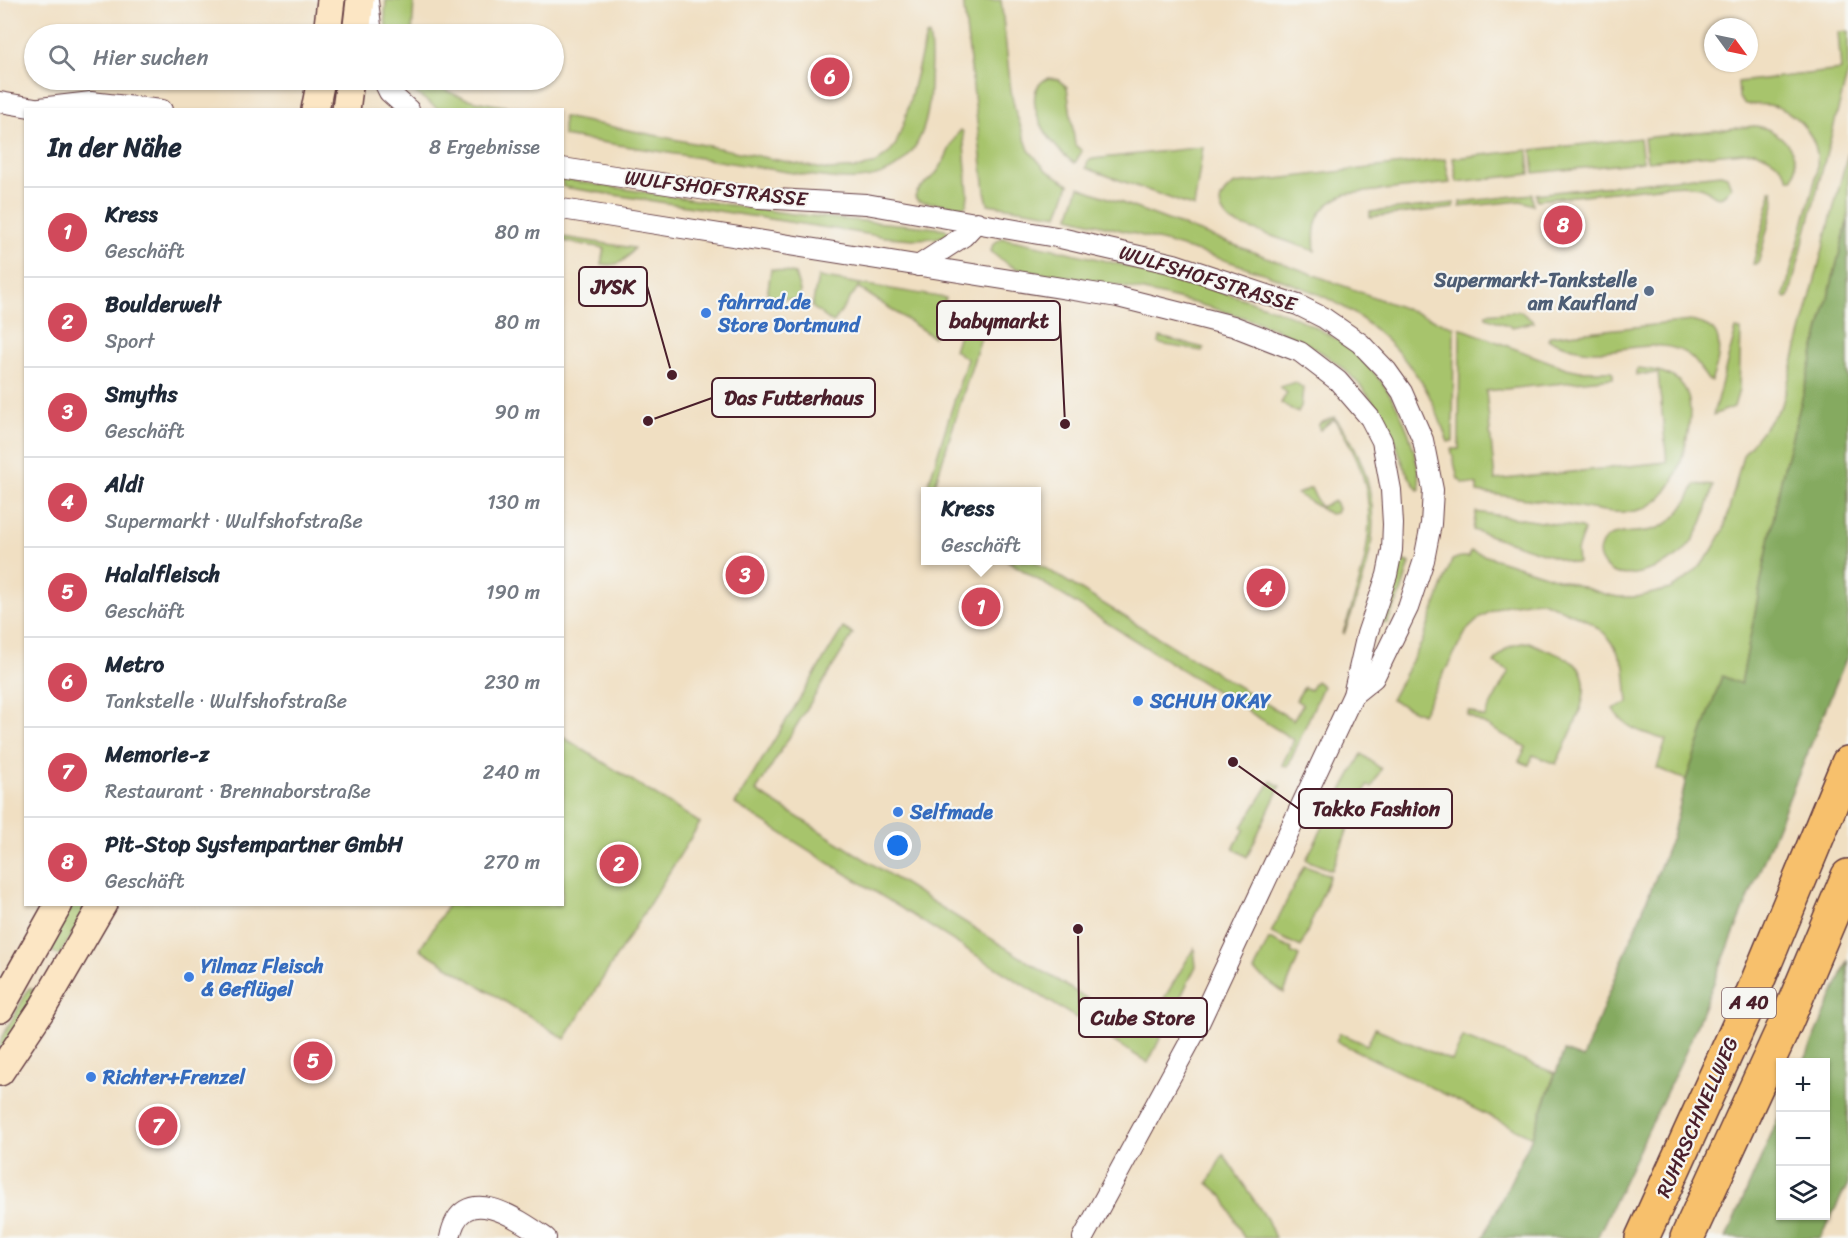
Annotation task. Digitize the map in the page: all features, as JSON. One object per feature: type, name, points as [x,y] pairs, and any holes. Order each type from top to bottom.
[{"type":"highway","name":"RUHRSCHNELLWEG","points":[[1642,1238],[1749,1004],[1848,763]]},
{"type":"highway","name":"RUHRSCHNELLWEG","points":[[1687,1238],[1783,1030],[1848,876]]},
{"type":"main road","points":[[328,24],[331,0]]},
{"type":"main road","points":[[357,24],[360,0]]},
{"type":"main road","points":[[315,108],[319,90]]},
{"type":"main road","points":[[346,108],[349,90]]},
{"type":"main road","points":[[0,1008],[58,906]]},
{"type":"main road","points":[[0,1072],[59,980],[102,906]]},
{"type":"main road","points":[[29,959],[59,980]]},
{"type":"street","points":[[368,0],[371,24]]},
{"type":"street","points":[[387,90],[407,108]]},
{"type":"street","points":[[0,102],[38,108]]},
{"type":"street","points":[[51,108],[92,102],[144,108]]},
{"type":"street","name":"WULFSHOFSTRASSE","points":[[564,168],[759,198],[866,204],[977,222],[1105,247],[1174,264],[1298,305],[1324,318],[1360,343],[1387,371],[1402,392],[1423,440],[1433,490],[1431,524],[1424,560],[1408,608],[1374,678],[1353,695]]},
{"type":"street","name":"WULFSHOFSTRASSE","points":[[564,209],[1118,297],[1233,326],[1300,352],[1338,381],[1370,418],[1382,441],[1390,490],[1393,524],[1392,550],[1387,574],[1367,634],[1353,695],[1194,1034],[1083,1238]]},
{"type":"street","points":[[918,266],[964,236],[977,222]]},
{"type":"street","points":[[450,1238],[456,1219],[464,1211],[478,1207],[495,1208],[546,1238]]},
{"type":"green space","points":[[386,0],[414,0],[413,24],[386,24]]},
{"type":"green space","points":[[963,0],[1001,0],[1011,91],[1029,150],[1046,170],[1069,184],[1058,215],[988,204]]},
{"type":"green space","points":[[1848,31],[1848,72],[1789,297],[1786,298],[1784,296],[1817,173],[1815,145],[1807,129],[1786,111],[1769,105],[1745,104],[1739,98],[1738,82],[1841,70],[1838,32]]},
{"type":"green space","points":[[929,35],[931,54],[929,104],[921,136],[904,161],[876,176],[851,179],[806,175],[564,136],[564,117],[828,170],[861,168],[876,163],[896,144],[905,119],[926,36]]},
{"type":"green space","points":[[1048,78],[1057,79],[1067,87],[1075,145],[1082,151],[1075,163],[1056,147],[1040,122],[1035,96],[1038,85]]},
{"type":"green space","points":[[412,90],[446,90],[463,98],[518,108],[437,108]]},
{"type":"green space","points":[[1754,126],[1772,131],[1787,143],[1795,160],[1793,179],[1789,179],[1775,161],[1755,151],[1647,161],[1644,138]]},
{"type":"green space","points":[[961,130],[963,132],[967,204],[964,207],[918,201],[915,197],[916,193],[940,167]]},
{"type":"green space","points":[[1640,138],[1643,162],[1534,173],[1532,150]]},
{"type":"green space","points":[[1203,147],[1194,207],[1086,168],[1088,161],[1093,159]]},
{"type":"green space","points":[[1528,150],[1530,174],[1457,182],[1453,158]]},
{"type":"green space","points":[[1848,153],[1848,220],[1781,480],[1741,684],[1722,676],[1686,780],[1657,768],[1666,740],[1643,733],[1623,722],[1613,709],[1628,703],[1625,667],[1605,634],[1587,620],[1542,601],[1502,606],[1482,616],[1467,630],[1422,714],[1391,700],[1422,642],[1452,560],[1469,557],[1471,551],[1618,597],[1637,597],[1670,589],[1682,582],[1707,558],[1724,529],[1743,455],[1782,405]]},
{"type":"green space","points":[[1445,159],[1450,183],[1346,194],[1328,204],[1316,224],[1315,251],[1231,222],[1220,207],[1222,197],[1235,184]]},
{"type":"green space","points":[[1721,174],[1727,176],[1731,187],[1718,197],[1704,188],[1685,185],[1537,200],[1536,194]]},
{"type":"green space","points":[[564,179],[773,211],[945,229],[949,233],[936,238],[886,237],[564,187]]},
{"type":"green space","points":[[1079,187],[1454,327],[1453,441],[1448,442],[1430,397],[1408,364],[1392,345],[1355,314],[1316,293],[1266,274],[1168,243],[1069,217]]},
{"type":"green space","points":[[1770,190],[1773,190],[1774,204],[1758,264],[1753,264],[1770,200]]},
{"type":"green space","points":[[1532,194],[1533,205],[1521,201],[1460,207],[1460,202]]},
{"type":"green space","points":[[1454,203],[1454,208],[1370,217],[1370,212]]},
{"type":"green space","points":[[1848,220],[1848,654],[1686,1051],[1597,1238],[1483,1238],[1532,1137],[1564,1051],[1583,1058],[1672,837],[1686,780],[1722,676],[1741,684],[1781,480]]},
{"type":"green space","points":[[564,237],[634,248],[627,257],[612,265],[601,264],[604,248],[564,241]]},
{"type":"green space","points":[[1002,238],[1192,283],[1274,309],[1327,334],[1343,344],[1371,369],[1393,400],[1409,434],[1420,489],[1418,490],[1409,477],[1388,426],[1368,396],[1344,369],[1312,346],[1262,324],[1197,304],[1116,285],[1036,273],[1013,267],[991,251],[993,244]]},
{"type":"green space","points":[[771,269],[795,274],[800,291],[799,301],[767,296]]},
{"type":"green space","points":[[818,277],[946,298],[933,337],[859,286],[833,323],[812,307]]},
{"type":"green space","points":[[969,301],[991,305],[934,487],[928,487],[967,359],[954,350]]},
{"type":"green space","points":[[1520,311],[1534,322],[1512,327],[1486,317],[1486,314]]},
{"type":"green space","points":[[1691,321],[1708,326],[1713,330],[1718,341],[1718,355],[1711,381],[1691,357],[1680,350],[1669,347],[1644,346],[1588,351],[1548,340],[1550,336]]},
{"type":"green space","points":[[1460,328],[1566,368],[1613,373],[1613,378],[1486,391],[1495,480],[1667,462],[1658,373],[1636,375],[1638,368],[1657,371],[1674,378],[1679,381],[1688,395],[1690,407],[1685,449],[1676,474],[1667,490],[1657,501],[1645,508],[1615,512],[1477,492],[1477,485],[1463,483],[1458,479],[1451,449],[1459,449]]},
{"type":"green space","points":[[1736,329],[1741,330],[1739,390],[1734,407],[1713,415]]},
{"type":"green space","points":[[1160,337],[1204,348],[1202,351],[1159,344]]},
{"type":"green space","points":[[1295,382],[1303,388],[1298,413],[1281,403],[1287,393],[1280,387]]},
{"type":"green space","points":[[1334,417],[1361,461],[1370,494],[1373,529],[1369,557],[1360,590],[1344,634],[1361,576],[1366,549],[1369,524],[1368,498],[1362,473],[1351,446],[1334,419],[1320,430],[1319,428],[1319,424]]},
{"type":"green space","points":[[1695,484],[1713,486],[1699,530],[1683,552],[1655,568],[1632,574],[1611,571],[1604,565],[1599,552],[1604,541],[1617,534],[1651,530],[1665,525],[1681,510]]},
{"type":"green space","points":[[1311,488],[1320,507],[1335,501],[1338,509],[1336,513],[1330,514],[1297,494]]},
{"type":"green space","points":[[1476,512],[1581,528],[1584,530],[1577,551],[1578,563],[1473,530]]},
{"type":"green space","points":[[1399,559],[1410,563],[1401,593],[1387,623],[1384,623],[1381,620]]},
{"type":"green space","points":[[1014,565],[1041,565],[1293,720],[1303,705],[1296,700],[1304,687],[1310,690],[1316,681],[1323,686],[1287,767],[1282,765],[1294,740]]},
{"type":"green space","points":[[843,628],[853,634],[756,791],[1143,1034],[1194,948],[1196,966],[1148,1063],[735,804]]},
{"type":"green space","points":[[1529,642],[1572,662],[1581,671],[1584,683],[1580,711],[1556,764],[1533,755],[1529,765],[1519,761],[1526,747],[1467,715],[1469,711],[1484,718],[1509,671],[1494,663],[1508,648]]},
{"type":"green space","points":[[564,738],[700,823],[565,1039],[420,949],[447,906],[564,906]]},
{"type":"green space","points":[[1362,754],[1381,769],[1372,787],[1367,786],[1354,816],[1333,807]]},
{"type":"green space","points":[[1271,781],[1280,786],[1247,857],[1233,848],[1245,829],[1242,827]]},
{"type":"green space","points":[[1336,813],[1351,821],[1332,870],[1306,860],[1328,817]]},
{"type":"green space","points":[[1304,866],[1330,875],[1301,947],[1271,933]]},
{"type":"green space","points":[[70,906],[89,906],[59,956],[49,949]]},
{"type":"green space","points":[[1269,939],[1292,949],[1291,952],[1299,956],[1284,993],[1254,971]]},
{"type":"green space","points":[[1848,960],[1848,1184],[1830,1219],[1830,1058],[1806,1058]]},
{"type":"green space","points":[[29,988],[39,992],[0,1054],[0,1042]]},
{"type":"green space","points":[[1375,1028],[1452,1061],[1463,1037],[1555,1073],[1532,1137],[1336,1041],[1340,1033],[1367,1045]]},
{"type":"green space","points":[[1776,1123],[1776,1220],[1829,1220],[1820,1238],[1726,1238]]},
{"type":"green space","points":[[1223,1154],[1267,1219],[1275,1238],[1244,1238],[1223,1196],[1208,1183]]},
{"type":"place","name":"Metro","points":[[830,77]]},
{"type":"place","name":"Pit-Stop Systempartner GmbH","points":[[1563,225]]},
{"type":"place","name":"Supermarkt-Tankstelle am Kaufland","points":[[1649,291]]},
{"type":"place","name":"fahrrad.de Store Dortmund","points":[[706,313]]},
{"type":"place","name":"JYSK","points":[[672,375]]},
{"type":"place","name":"Das Futterhaus","points":[[648,421]]},
{"type":"place","name":"babymarkt","points":[[1065,424]]},
{"type":"place","name":"Smyths","points":[[745,575]]},
{"type":"place","name":"Aldi","points":[[1266,588]]},
{"type":"place","name":"Kress","points":[[981,607]]},
{"type":"place","name":"SCHUH OKAY","points":[[1138,701]]},
{"type":"place","name":"Takko Fashion","points":[[1233,762]]},
{"type":"place","name":"Selfmade","points":[[898,812]]},
{"type":"place","name":"Boulderwelt","points":[[619,864]]},
{"type":"place","name":"Cube Store","points":[[1078,929]]},
{"type":"place","name":"Yilmaz Fleisch & Geflügel","points":[[189,977]]},
{"type":"place","name":"Halalfleisch","points":[[313,1061]]},
{"type":"place","name":"Richter+Frenzel","points":[[91,1077]]},
{"type":"place","name":"Memorie-z","points":[[158,1126]]}]
